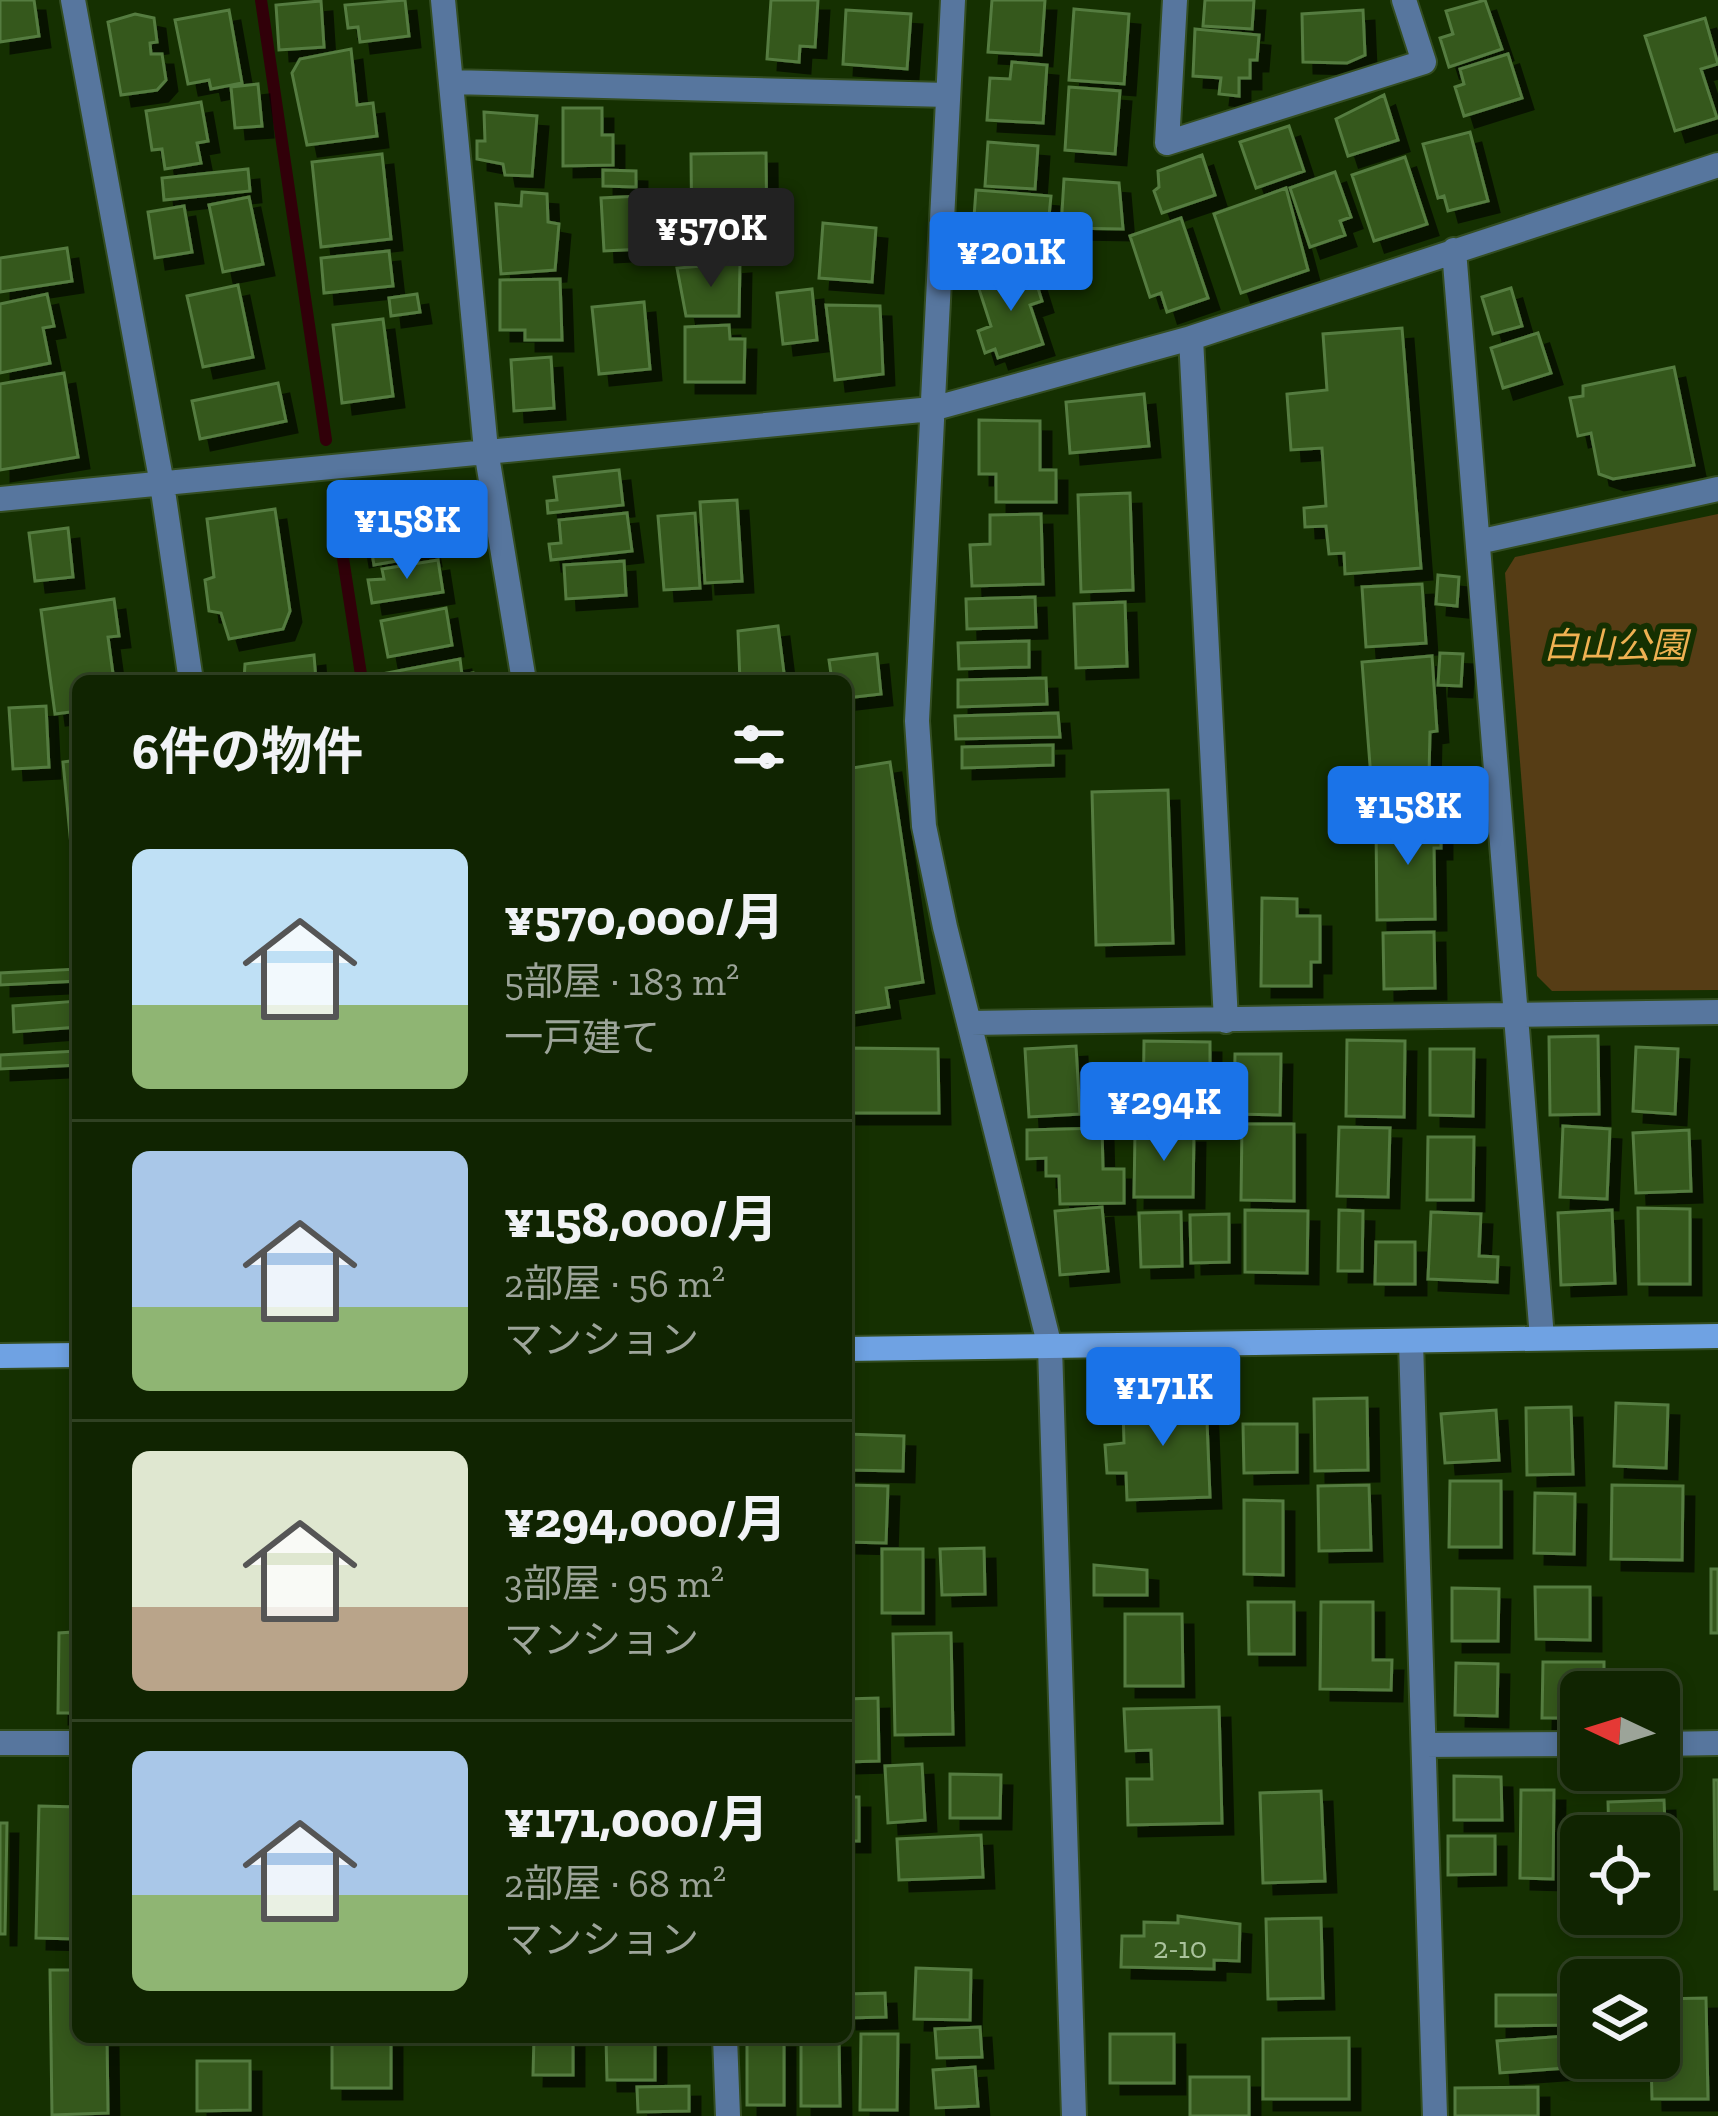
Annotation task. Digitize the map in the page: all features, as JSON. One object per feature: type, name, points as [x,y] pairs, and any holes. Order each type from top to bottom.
[{"type":"street","points":[[74,0],[162,484],[190,675]]},
{"type":"street","points":[[443,0],[486,450],[523,675]]},
{"type":"street","points":[[953,0],[917,721],[925,826],[1050,1347],[1074,2116]]},
{"type":"street","points":[[1174,0],[1167,143],[1424,62],[1404,0]]},
{"type":"street","points":[[451,82],[948,95]]},
{"type":"street","points":[[0,499],[932,409],[1191,338],[1718,165]]},
{"type":"street","points":[[1454,250],[1520,1015],[1542,1339]]},
{"type":"street","points":[[1191,338],[1226,1021]]},
{"type":"street","points":[[1478,542],[1718,489]]},
{"type":"street","points":[[970,1023],[1718,1012]]},
{"type":"street","points":[[852,1348],[1718,1336]]},
{"type":"street","points":[[1411,1342],[1435,2116]]},
{"type":"street","points":[[0,1356],[72,1354]]},
{"type":"street","points":[[0,1743],[72,1743]]},
{"type":"street","points":[[1680,1744],[1718,1743]]},
{"type":"street","points":[[1424,1745],[1560,1744]]},
{"type":"street","points":[[724,2043],[728,2116]]},
{"type":"green space","name":"白山公園","points":[[1718,514],[1718,990],[1552,991],[1537,976],[1505,573],[1515,557]]},
{"type":"building","points":[[0,0],[34,0],[39,36],[0,42]]},
{"type":"building","points":[[405,0],[409,36],[360,42],[358,27],[348,28],[345,5]]},
{"type":"building","points":[[771,0],[818,0],[815,47],[800,46],[799,62],[767,59]]},
{"type":"building","points":[[992,0],[1045,0],[1041,55],[988,52]]},
{"type":"building","points":[[1205,0],[1254,0],[1252,29],[1203,26]]},
{"type":"building","points":[[1485,0],[1502,49],[1449,67],[1440,38],[1453,34],[1446,11]]},
{"type":"building","points":[[321,1],[324,47],[279,50],[276,5]]},
{"type":"building","points":[[1074,9],[1129,14],[1124,84],[1069,80]]},
{"type":"building","points":[[229,10],[242,83],[211,89],[209,80],[188,84],[175,20]]},
{"type":"building","points":[[846,10],[911,14],[907,69],[843,64]]},
{"type":"building","points":[[1363,10],[1365,55],[1347,63],[1303,62],[1302,14]]},
{"type":"building","points":[[135,14],[154,18],[157,42],[150,43],[151,54],[162,54],[166,80],[157,90],[121,95],[108,22]]},
{"type":"building","points":[[1705,18],[1718,64],[1701,69],[1717,118],[1675,131],[1645,36]]},
{"type":"building","points":[[1195,29],[1259,35],[1257,60],[1250,60],[1250,78],[1239,78],[1239,96],[1219,94],[1221,78],[1193,76]]},
{"type":"building","points":[[351,49],[357,105],[373,103],[377,136],[307,145],[292,73],[300,59]]},
{"type":"building","points":[[1508,54],[1522,98],[1464,116],[1455,87],[1464,84],[1460,69]]},
{"type":"building","points":[[1012,62],[1047,65],[1043,123],[987,120],[990,78],[1010,79]]},
{"type":"building","points":[[258,84],[262,126],[235,128],[231,87]]},
{"type":"building","points":[[1069,87],[1120,91],[1115,154],[1065,150]]},
{"type":"building","points":[[1384,95],[1398,140],[1348,156],[1336,119]]},
{"type":"building","points":[[201,102],[208,141],[197,143],[201,163],[165,169],[162,149],[152,150],[146,111]]},
{"type":"building","points":[[563,108],[602,108],[602,135],[613,135],[613,165],[563,166]]},
{"type":"building","points":[[484,112],[537,116],[532,176],[505,175],[503,164],[477,159],[477,141],[485,141]]},
{"type":"building","points":[[1289,126],[1304,171],[1256,188],[1240,142]]},
{"type":"building","points":[[1470,132],[1488,201],[1448,211],[1444,196],[1438,198],[1423,144]]},
{"type":"building","points":[[988,142],[1038,146],[1035,189],[985,186]]},
{"type":"building","points":[[766,153],[767,253],[692,253],[691,154]]},
{"type":"building","points":[[382,154],[391,239],[321,247],[312,162]]},
{"type":"building","points":[[1202,155],[1215,195],[1162,213],[1154,191],[1159,187],[1158,171]]},
{"type":"building","points":[[1405,157],[1427,224],[1374,241],[1352,175]]},
{"type":"building","points":[[248,169],[250,191],[164,200],[162,178]]},
{"type":"building","points":[[603,170],[636,171],[636,187],[603,186]]},
{"type":"building","points":[[1335,172],[1351,217],[1340,221],[1345,235],[1310,247],[1290,188]]},
{"type":"building","points":[[1064,179],[1119,183],[1123,229],[1061,228]]},
{"type":"building","points":[[1286,188],[1308,270],[1241,293],[1214,214]]},
{"type":"building","points":[[976,190],[1051,196],[1049,216],[1040,216],[1037,255],[980,257],[983,218],[974,217]]},
{"type":"building","points":[[522,192],[547,194],[548,222],[559,224],[555,270],[501,274],[496,204],[521,206]]},
{"type":"building","points":[[641,196],[643,249],[604,251],[601,198]]},
{"type":"building","points":[[249,197],[263,264],[223,272],[209,205]]},
{"type":"building","points":[[184,206],[192,252],[155,258],[148,212]]},
{"type":"building","points":[[1181,218],[1208,298],[1167,312],[1161,293],[1150,297],[1130,236]]},
{"type":"building","points":[[823,223],[876,228],[872,282],[819,278]]},
{"type":"building","points":[[67,248],[72,281],[0,292],[0,258]]},
{"type":"building","points":[[389,251],[393,286],[324,293],[321,258]]},
{"type":"building","points":[[740,263],[739,316],[686,316],[677,268]]},
{"type":"building","points":[[1032,269],[1042,301],[1030,305],[1043,344],[998,358],[995,349],[985,353],[978,331],[991,326],[978,286]]},
{"type":"building","points":[[560,279],[562,340],[525,340],[525,330],[500,330],[500,280]]},
{"type":"building","points":[[238,285],[253,357],[203,367],[187,296]]},
{"type":"building","points":[[1511,288],[1522,326],[1493,334],[1482,297]]},
{"type":"building","points":[[812,289],[817,340],[783,344],[777,293]]},
{"type":"building","points":[[47,294],[54,326],[43,328],[50,363],[0,373],[0,304]]},
{"type":"building","points":[[417,294],[420,312],[391,316],[389,298]]},
{"type":"building","points":[[644,302],[650,369],[599,374],[592,307]]},
{"type":"building","points":[[826,305],[880,306],[883,374],[835,380]]},
{"type":"building","points":[[383,319],[393,396],[342,403],[333,325]]},
{"type":"building","points":[[729,325],[730,339],[745,339],[744,382],[685,382],[685,327]]},
{"type":"building","points":[[1402,328],[1421,568],[1345,574],[1344,553],[1329,554],[1326,526],[1305,527],[1304,508],[1326,506],[1322,448],[1291,450],[1287,394],[1327,390],[1323,334]]},
{"type":"building","points":[[1538,333],[1551,373],[1503,388],[1491,348]]},
{"type":"building","points":[[551,357],[554,408],[514,411],[511,360]]},
{"type":"building","points":[[1674,367],[1694,465],[1613,479],[1599,474],[1591,433],[1578,436],[1570,398],[1583,396],[1583,386]]},
{"type":"building","points":[[64,373],[78,457],[0,470],[0,384]]},
{"type":"building","points":[[278,383],[286,421],[200,439],[192,401]]},
{"type":"building","points":[[1144,394],[1149,446],[1070,453],[1066,402]]},
{"type":"building","points":[[979,420],[1040,421],[1040,470],[1056,470],[1056,502],[996,502],[996,474],[979,474]]},
{"type":"building","points":[[619,470],[623,505],[548,513],[547,501],[557,500],[554,477]]},
{"type":"building","points":[[431,489],[435,511],[423,513],[430,555],[374,565],[372,553],[359,556],[350,502]]},
{"type":"building","points":[[1130,493],[1133,590],[1081,592],[1078,495]]},
{"type":"building","points":[[737,500],[742,581],[705,583],[700,502]]},
{"type":"building","points":[[275,509],[290,611],[283,629],[229,639],[221,613],[209,611],[205,580],[214,577],[207,519]]},
{"type":"building","points":[[627,513],[632,551],[551,560],[549,544],[561,543],[559,520]]},
{"type":"building","points":[[695,513],[700,588],[664,590],[658,516]]},
{"type":"building","points":[[1041,514],[1043,584],[972,586],[970,545],[990,544],[990,515]]},
{"type":"building","points":[[68,528],[73,577],[35,581],[29,533]]},
{"type":"building","points":[[438,560],[443,592],[372,603],[368,580],[384,579],[382,569]]},
{"type":"building","points":[[624,561],[626,595],[566,599],[564,565]]},
{"type":"building","points":[[1438,575],[1459,577],[1457,606],[1436,604]]},
{"type":"building","points":[[1422,584],[1426,643],[1366,647],[1362,587]]},
{"type":"building","points":[[1035,597],[1036,627],[967,629],[966,599]]},
{"type":"building","points":[[114,599],[119,636],[108,637],[113,675],[72,675],[72,712],[55,714],[41,610]]},
{"type":"building","points":[[1125,602],[1127,666],[1076,668],[1074,604]]},
{"type":"building","points":[[446,608],[452,645],[388,657],[381,621]]},
{"type":"building","points":[[778,626],[784,675],[740,675],[738,631]]},
{"type":"building","points":[[1029,641],[1029,667],[959,669],[958,643]]},
{"type":"building","points":[[1440,653],[1463,654],[1461,686],[1438,685]]},
{"type":"building","points":[[877,654],[881,694],[852,697],[852,675],[831,675],[829,660]]},
{"type":"building","points":[[314,655],[316,675],[244,675],[245,664]]},
{"type":"building","points":[[1432,656],[1437,731],[1430,732],[1429,774],[1371,778],[1362,662]]},
{"type":"building","points":[[460,659],[462,675],[382,675]]},
{"type":"building","points":[[1046,678],[1047,704],[958,707],[958,680]]},
{"type":"building","points":[[46,706],[49,767],[13,769],[9,708]]},
{"type":"building","points":[[1058,713],[1060,737],[956,739],[955,716]]},
{"type":"building","points":[[1053,745],[1053,765],[962,768],[962,747]]},
{"type":"building","points":[[72,761],[72,856],[63,762]]},
{"type":"building","points":[[890,762],[923,982],[886,988],[889,1007],[852,1013],[852,768]]},
{"type":"building","points":[[1456,784],[1476,785],[1474,817],[1454,816]]},
{"type":"building","points":[[1168,790],[1173,943],[1096,945],[1092,792]]},
{"type":"building","points":[[1441,812],[1441,848],[1434,848],[1435,919],[1377,920],[1376,826],[1409,825],[1409,813]]},
{"type":"building","points":[[1262,898],[1297,899],[1297,916],[1320,916],[1320,962],[1311,962],[1311,986],[1261,986]]},
{"type":"building","points":[[1434,932],[1435,988],[1384,989],[1383,933]]},
{"type":"building","points":[[72,969],[72,981],[0,985],[0,973]]},
{"type":"building","points":[[72,1001],[72,1027],[14,1032],[13,1006]]},
{"type":"building","points":[[1598,1036],[1599,1114],[1550,1115],[1549,1037]]},
{"type":"building","points":[[1347,1040],[1405,1041],[1404,1117],[1346,1116]]},
{"type":"building","points":[[1144,1041],[1210,1042],[1210,1118],[1143,1118]]},
{"type":"building","points":[[1076,1046],[1080,1114],[1029,1117],[1025,1049]]},
{"type":"building","points":[[1636,1047],[1678,1049],[1675,1114],[1633,1111]]},
{"type":"building","points":[[852,1048],[938,1049],[939,1113],[852,1113]]},
{"type":"building","points":[[1430,1049],[1474,1049],[1473,1116],[1430,1115]]},
{"type":"building","points":[[72,1051],[72,1065],[0,1069],[0,1055]]},
{"type":"building","points":[[1235,1054],[1281,1054],[1280,1115],[1234,1114]]},
{"type":"building","points":[[1242,1124],[1294,1124],[1294,1201],[1241,1200]]},
{"type":"building","points":[[1563,1126],[1610,1129],[1607,1199],[1560,1197]]},
{"type":"building","points":[[1339,1127],[1390,1128],[1388,1197],[1337,1196]]},
{"type":"building","points":[[1102,1128],[1103,1169],[1124,1169],[1124,1203],[1060,1204],[1059,1176],[1046,1176],[1046,1158],[1027,1159],[1027,1130]]},
{"type":"building","points":[[1689,1130],[1691,1191],[1636,1193],[1633,1133]]},
{"type":"building","points":[[1135,1132],[1194,1132],[1193,1197],[1134,1197]]},
{"type":"building","points":[[1428,1137],[1474,1137],[1473,1200],[1427,1200]]},
{"type":"building","points":[[1102,1207],[1108,1271],[1060,1275],[1055,1211]]},
{"type":"building","points":[[1638,1208],[1690,1209],[1690,1284],[1639,1284]]},
{"type":"building","points":[[1245,1210],[1308,1211],[1307,1273],[1245,1272]]},
{"type":"building","points":[[1339,1210],[1363,1211],[1362,1271],[1338,1271]]},
{"type":"building","points":[[1612,1210],[1615,1283],[1561,1285],[1558,1213]]},
{"type":"building","points":[[1181,1212],[1182,1266],[1141,1267],[1139,1213]]},
{"type":"building","points":[[1431,1212],[1481,1214],[1479,1256],[1498,1257],[1497,1282],[1428,1279]]},
{"type":"building","points":[[1229,1214],[1229,1262],[1191,1263],[1190,1215]]},
{"type":"building","points":[[1376,1242],[1415,1242],[1415,1284],[1375,1284]]},
{"type":"building","points":[[1206,1396],[1210,1497],[1127,1500],[1126,1473],[1107,1473],[1105,1445],[1124,1443],[1123,1407],[1134,1398]]},
{"type":"building","points":[[1367,1398],[1368,1470],[1315,1471],[1314,1399]]},
{"type":"building","points":[[1616,1403],[1668,1405],[1666,1468],[1614,1466]]},
{"type":"building","points":[[1571,1407],[1573,1474],[1527,1475],[1526,1408]]},
{"type":"building","points":[[1496,1410],[1499,1460],[1445,1463],[1441,1414]]},
{"type":"building","points":[[1243,1424],[1297,1424],[1297,1472],[1244,1473]]},
{"type":"building","points":[[852,1434],[904,1436],[903,1471],[852,1470]]},
{"type":"building","points":[[1450,1481],[1501,1481],[1501,1547],[1449,1547]]},
{"type":"building","points":[[852,1485],[888,1486],[886,1543],[852,1542]]},
{"type":"building","points":[[1369,1485],[1371,1550],[1319,1551],[1318,1486]]},
{"type":"building","points":[[1612,1485],[1683,1486],[1682,1560],[1611,1559]]},
{"type":"building","points":[[1535,1493],[1575,1494],[1574,1554],[1534,1553]]},
{"type":"building","points":[[1244,1500],[1283,1501],[1283,1575],[1244,1574]]},
{"type":"building","points":[[984,1548],[985,1594],[942,1595],[940,1549]]},
{"type":"building","points":[[882,1549],[923,1549],[923,1613],[882,1613]]},
{"type":"building","points":[[1094,1565],[1147,1570],[1147,1595],[1094,1595]]},
{"type":"building","points":[[1711,1569],[1718,1569],[1718,1633],[1711,1633]]},
{"type":"building","points":[[1535,1587],[1590,1587],[1590,1640],[1536,1639]]},
{"type":"building","points":[[1452,1588],[1499,1589],[1498,1641],[1452,1641]]},
{"type":"building","points":[[1248,1602],[1294,1602],[1294,1654],[1249,1654]]},
{"type":"building","points":[[1321,1602],[1373,1602],[1373,1660],[1392,1660],[1391,1690],[1320,1689]]},
{"type":"building","points":[[1125,1614],[1182,1614],[1183,1686],[1125,1686]]},
{"type":"building","points":[[72,1632],[72,1713],[58,1713],[59,1633]]},
{"type":"building","points":[[951,1633],[953,1734],[895,1735],[893,1634]]},
{"type":"building","points":[[1543,1662],[1604,1662],[1604,1671],[1560,1671],[1560,1718],[1542,1718]]},
{"type":"building","points":[[1456,1663],[1498,1664],[1497,1716],[1455,1715]]},
{"type":"building","points":[[878,1698],[879,1761],[852,1762],[852,1699]]},
{"type":"building","points":[[1219,1707],[1222,1823],[1128,1825],[1127,1779],[1152,1779],[1151,1750],[1126,1751],[1124,1709]]},
{"type":"building","points":[[922,1764],[925,1820],[888,1823],[885,1766]]},
{"type":"building","points":[[950,1774],[1001,1775],[1000,1818],[950,1818]]},
{"type":"building","points":[[1454,1776],[1501,1777],[1502,1820],[1454,1820]]},
{"type":"building","points":[[1714,1780],[1718,1780],[1718,1889],[1715,1889]]},
{"type":"building","points":[[1521,1790],[1554,1790],[1553,1879],[1520,1878]]},
{"type":"building","points":[[1321,1791],[1325,1881],[1263,1883],[1260,1793]]},
{"type":"building","points":[[852,1797],[859,1797],[859,1841],[852,1841]]},
{"type":"building","points":[[1664,1800],[1665,1815],[1608,1815],[1608,1802]]},
{"type":"building","points":[[39,1806],[72,1807],[72,1939],[36,1938]]},
{"type":"building","points":[[0,1823],[7,1823],[5,1934],[0,1934]]},
{"type":"building","points":[[981,1835],[983,1877],[899,1880],[897,1839]]},
{"type":"building","points":[[1448,1836],[1495,1836],[1495,1874],[1448,1875]]},
{"type":"building","points":[[1178,1916],[1240,1924],[1239,1961],[1214,1960],[1214,1969],[1121,1967],[1122,1936],[1144,1936],[1144,1922],[1178,1923]]},
{"type":"building","points":[[1321,1918],[1323,1998],[1268,1999],[1266,1919]]},
{"type":"building","points":[[916,1968],[971,1970],[970,2020],[914,2019]]},
{"type":"building","points":[[50,1970],[72,1970],[72,2043],[107,2043],[108,2113],[52,2115]]},
{"type":"building","points":[[885,1993],[886,2017],[852,2018],[852,1994]]},
{"type":"building","points":[[1496,1995],[1560,1995],[1560,2025],[1496,2026]]},
{"type":"building","points":[[1706,1998],[1708,2099],[1652,2099],[1652,2079],[1680,2079],[1680,1999]]},
{"type":"building","points":[[980,2027],[982,2057],[937,2058],[935,2029]]},
{"type":"building","points":[[861,2034],[898,2034],[897,2110],[860,2110]]},
{"type":"building","points":[[1110,2034],[1174,2034],[1174,2083],[1110,2083]]},
{"type":"building","points":[[1560,2036],[1560,2068],[1500,2073],[1497,2041]]},
{"type":"building","points":[[1349,2038],[1349,2099],[1263,2099],[1263,2039]]},
{"type":"building","points":[[332,2043],[391,2043],[391,2088],[332,2088]]},
{"type":"building","points":[[534,2043],[573,2043],[573,2075],[533,2075]]},
{"type":"building","points":[[606,2043],[655,2043],[655,2080],[607,2080]]},
{"type":"building","points":[[747,2043],[784,2043],[784,2105],[747,2105]]},
{"type":"building","points":[[801,2043],[839,2043],[840,2106],[801,2106]]},
{"type":"building","points":[[197,2061],[250,2061],[250,2110],[197,2111]]},
{"type":"building","points":[[975,2067],[978,2106],[936,2108],[933,2070]]},
{"type":"building","points":[[1190,2077],[1249,2077],[1249,2116],[1190,2116]]},
{"type":"building","points":[[689,2086],[689,2111],[638,2112],[637,2087]]},
{"type":"building","points":[[1538,2087],[1538,2116],[1455,2116],[1455,2088]]},
{"type":"waterway","points":[[261,0],[326,440]]},
{"type":"waterway","points":[[334,500],[361,675]]}]
